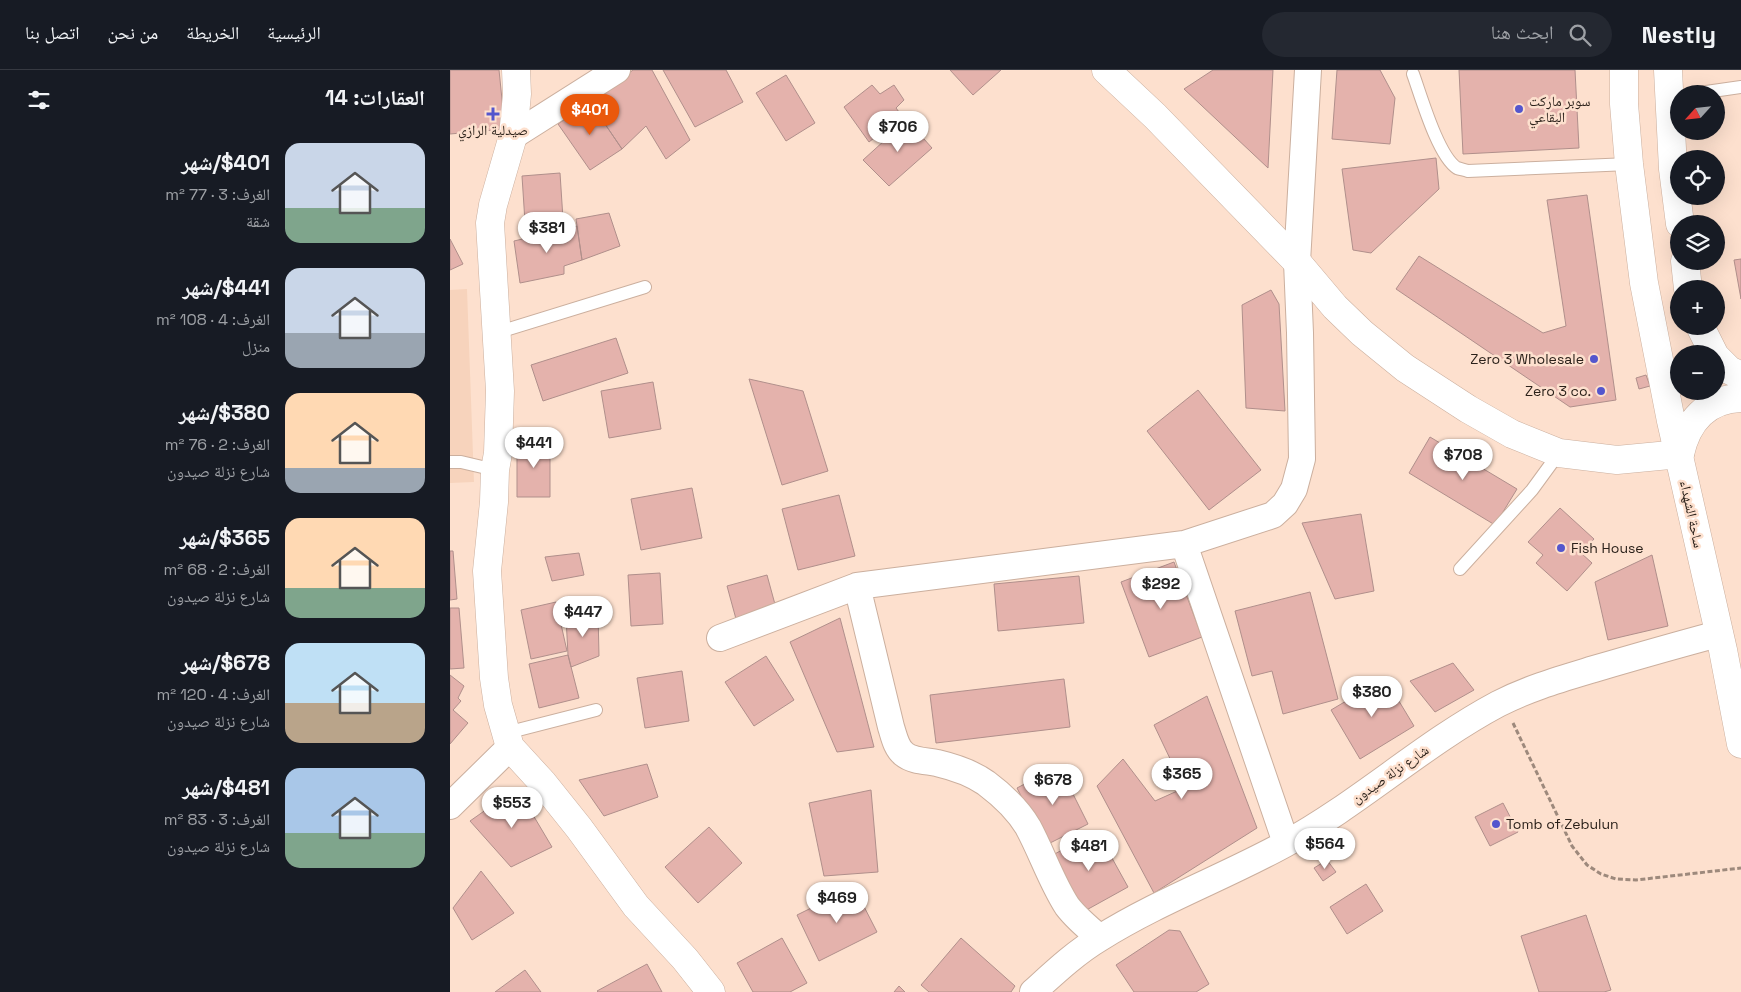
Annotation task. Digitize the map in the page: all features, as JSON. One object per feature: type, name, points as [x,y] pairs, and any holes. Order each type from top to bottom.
[{"type":"street","points":[[516,70],[517,94],[513,136],[493,205],[490,223],[500,391],[498,453],[487,571],[494,678],[498,705],[508,740],[579,828],[636,906],[685,959],[711,992]]},
{"type":"street","points":[[513,136],[617,70]]},
{"type":"street","points":[[1106,70],[1155,116],[1297,262],[1335,307],[1362,333],[1405,368],[1468,409],[1512,434],[1559,453],[1617,460],[1680,454],[1689,426],[1699,415],[1710,406],[1724,400],[1741,398]]},
{"type":"street","points":[[720,638],[857,586],[1184,544],[1273,515],[1285,504],[1294,489],[1302,459],[1297,262],[1308,70]]},
{"type":"street","name":"ساحة الشهداء","points":[[1624,70],[1624,104],[1629,164],[1644,283],[1741,744]]},
{"type":"street","points":[[1668,70],[1675,85]]},
{"type":"street","points":[[1675,140],[1672,169],[1679,215]]},
{"type":"street","points":[[1725,366],[1741,376]]},
{"type":"street","points":[[1184,544],[1286,843]]},
{"type":"street","points":[[857,586],[891,727],[900,750],[909,757],[970,773],[986,783],[1006,800],[1028,826],[1056,887],[1068,907],[1076,917],[1100,938]]},
{"type":"street","points":[[1720,642],[1741,672]]},
{"type":"street","name":"شارع نزلة صيدون","points":[[1033,992],[1078,953],[1100,938],[1167,902],[1286,843],[1332,814],[1453,730],[1499,704],[1540,685],[1650,652],[1720,642]]},
{"type":"street","points":[[450,806],[508,740]]},
{"type":"lane","points":[[1413,74],[1440,145],[1449,160],[1457,168],[1468,171],[1629,164]]},
{"type":"lane","points":[[1725,90],[1741,88]]},
{"type":"lane","points":[[496,333],[645,287]]},
{"type":"lane","points":[[1460,569],[1532,490],[1559,453]]},
{"type":"lane","points":[[450,462],[461,462],[495,470]]},
{"type":"lane","points":[[508,740],[596,710]]},
{"type":"path","points":[[1512,721],[1572,846],[1586,864],[1602,874],[1616,879],[1636,880],[1741,868]]},
{"type":"shaded area","points":[[467,289],[474,482],[450,483],[450,290]]},
{"type":"building","points":[[450,70],[499,70],[505,129],[450,134]]},
{"type":"building","points":[[633,70],[652,70],[690,140],[666,159],[646,126],[622,149],[590,102]]},
{"type":"building","points":[[663,70],[726,70],[743,102],[695,127]]},
{"type":"building","points":[[950,70],[1001,70],[973,95]]},
{"type":"building","points":[[1213,70],[1273,70],[1268,168],[1184,89]]},
{"type":"building","points":[[1337,70],[1380,70],[1395,98],[1390,144],[1332,139]]},
{"type":"building","name":"سوبر ماركت البقاعي","points":[[1459,70],[1575,70],[1579,148],[1463,154]]},
{"type":"building","points":[[786,75],[815,123],[786,141],[756,93]]},
{"type":"building","points":[[872,85],[880,94],[894,85],[904,100],[896,108],[902,116],[869,142],[844,107]]},
{"type":"building","points":[[590,102],[622,149],[590,170],[558,124]]},
{"type":"building","points":[[907,120],[932,148],[889,186],[863,160]]},
{"type":"building","points":[[1436,158],[1439,189],[1371,253],[1353,250],[1342,169]]},
{"type":"building","points":[[560,173],[563,219],[525,222],[522,176]]},
{"type":"building","points":[[1587,195],[1616,400],[1570,407],[1396,289],[1419,256],[1543,333],[1566,326],[1547,200]]},
{"type":"building","points":[[609,213],[620,246],[582,260],[576,219]]},
{"type":"building","points":[[577,226],[582,260],[564,266],[564,274],[520,283],[514,241]]},
{"type":"building","points":[[450,239],[463,264],[450,270]]},
{"type":"building","points":[[1741,259],[1741,299],[1734,260]]},
{"type":"building","points":[[1271,290],[1279,304],[1285,411],[1246,408],[1242,305]]},
{"type":"building","points":[[616,338],[628,373],[543,401],[531,365]]},
{"type":"building","points":[[1646,375],[1650,386],[1639,389],[1636,378]]},
{"type":"building","points":[[749,379],[803,391],[828,471],[782,485]]},
{"type":"building","points":[[653,382],[661,429],[609,438],[601,391]]},
{"type":"building","points":[[1198,390],[1261,470],[1209,510],[1147,431]]},
{"type":"building","points":[[1430,437],[1517,489],[1495,525],[1409,473]]},
{"type":"building","points":[[517,441],[550,441],[550,497],[517,497]]},
{"type":"building","points":[[692,488],[702,538],[641,550],[631,499]]},
{"type":"building","points":[[839,495],[855,556],[798,570],[782,509]]},
{"type":"building","name":"Fish House","points":[[1560,508],[1594,539],[1581,553],[1592,563],[1567,591],[1536,563],[1543,555],[1528,542]]},
{"type":"building","points":[[1361,514],[1374,591],[1335,599],[1302,523]]},
{"type":"building","points":[[450,551],[453,551],[457,599],[450,600]]},
{"type":"building","points":[[579,553],[584,575],[552,581],[545,557]]},
{"type":"building","points":[[1652,555],[1668,626],[1608,640],[1595,582]]},
{"type":"building","points":[[1174,562],[1202,637],[1149,657],[1121,582]]},
{"type":"building","points":[[660,573],[663,624],[631,626],[628,575]]},
{"type":"building","points":[[767,575],[776,608],[736,619],[727,586]]},
{"type":"building","points":[[1079,576],[1084,623],[998,631],[994,584]]},
{"type":"building","points":[[1310,592],[1338,699],[1283,714],[1272,671],[1252,676],[1235,611]]},
{"type":"building","points":[[556,602],[567,651],[531,659],[521,610]]},
{"type":"building","points":[[450,608],[459,608],[464,668],[450,669]]},
{"type":"building","points":[[598,613],[599,656],[571,667],[568,655],[566,617]]},
{"type":"building","points":[[840,618],[874,747],[837,752],[790,642]]},
{"type":"building","points":[[568,655],[579,698],[539,708],[529,664]]},
{"type":"building","points":[[766,656],[794,700],[754,726],[725,682]]},
{"type":"building","points":[[1453,663],[1474,690],[1435,712],[1410,681]]},
{"type":"building","points":[[682,671],[689,721],[645,728],[637,678]]},
{"type":"building","points":[[450,675],[464,686],[458,698],[461,701],[453,710],[468,723],[450,744]]},
{"type":"building","points":[[1385,678],[1414,726],[1360,759],[1331,710]]},
{"type":"building","points":[[1064,679],[1070,727],[936,743],[930,695]]},
{"type":"building","points":[[1207,696],[1257,828],[1154,893],[1097,786],[1123,759],[1155,801],[1184,788],[1154,725]]},
{"type":"building","points":[[647,764],[658,797],[604,816],[579,780]]},
{"type":"building","points":[[1059,766],[1088,824],[1046,845],[1017,788]]},
{"type":"building","points":[[517,788],[552,847],[511,867],[470,821]]},
{"type":"building","points":[[871,790],[878,872],[824,876],[809,803]]},
{"type":"building","name":"Tomb of Zebulun","points":[[1503,803],[1518,832],[1490,846],[1475,817]]},
{"type":"building","points":[[709,827],[742,863],[698,903],[665,867]]},
{"type":"building","points":[[1097,831],[1128,887],[1081,913],[1051,856]]},
{"type":"building","points":[[1327,860],[1336,872],[1323,881],[1314,868]]},
{"type":"building","points":[[481,871],[514,913],[472,940],[453,908]]},
{"type":"building","points":[[1366,884],[1383,911],[1347,934],[1330,907]]},
{"type":"building","points":[[854,887],[877,932],[819,961],[797,915]]},
{"type":"building","points":[[1586,915],[1611,990],[1604,992],[1539,992],[1521,936]]},
{"type":"building","points":[[1169,930],[1180,931],[1209,984],[1196,992],[1134,992],[1116,965]]},
{"type":"building","points":[[782,938],[807,983],[790,992],[753,992],[737,963]]},
{"type":"building","points":[[961,938],[1015,986],[1011,992],[929,992],[921,985]]},
{"type":"building","points":[[647,964],[662,992],[597,991]]},
{"type":"building","points":[[525,970],[541,992],[495,992]]},
{"type":"building","points":[[899,986],[905,992],[894,992]]},
{"type":"place","name":"سوبر ماركت البقاعي","points":[[1519,109]]},
{"type":"place","name":"صيدلية الرازي","points":[[493,114]]},
{"type":"place","name":"Zero 3 Wholesale","points":[[1594,359]]},
{"type":"place","name":"Zero 3 co.","points":[[1601,391]]},
{"type":"place","name":"Fish House","points":[[1561,548]]},
{"type":"place","name":"Tomb of Zebulun","points":[[1496,824]]}]
